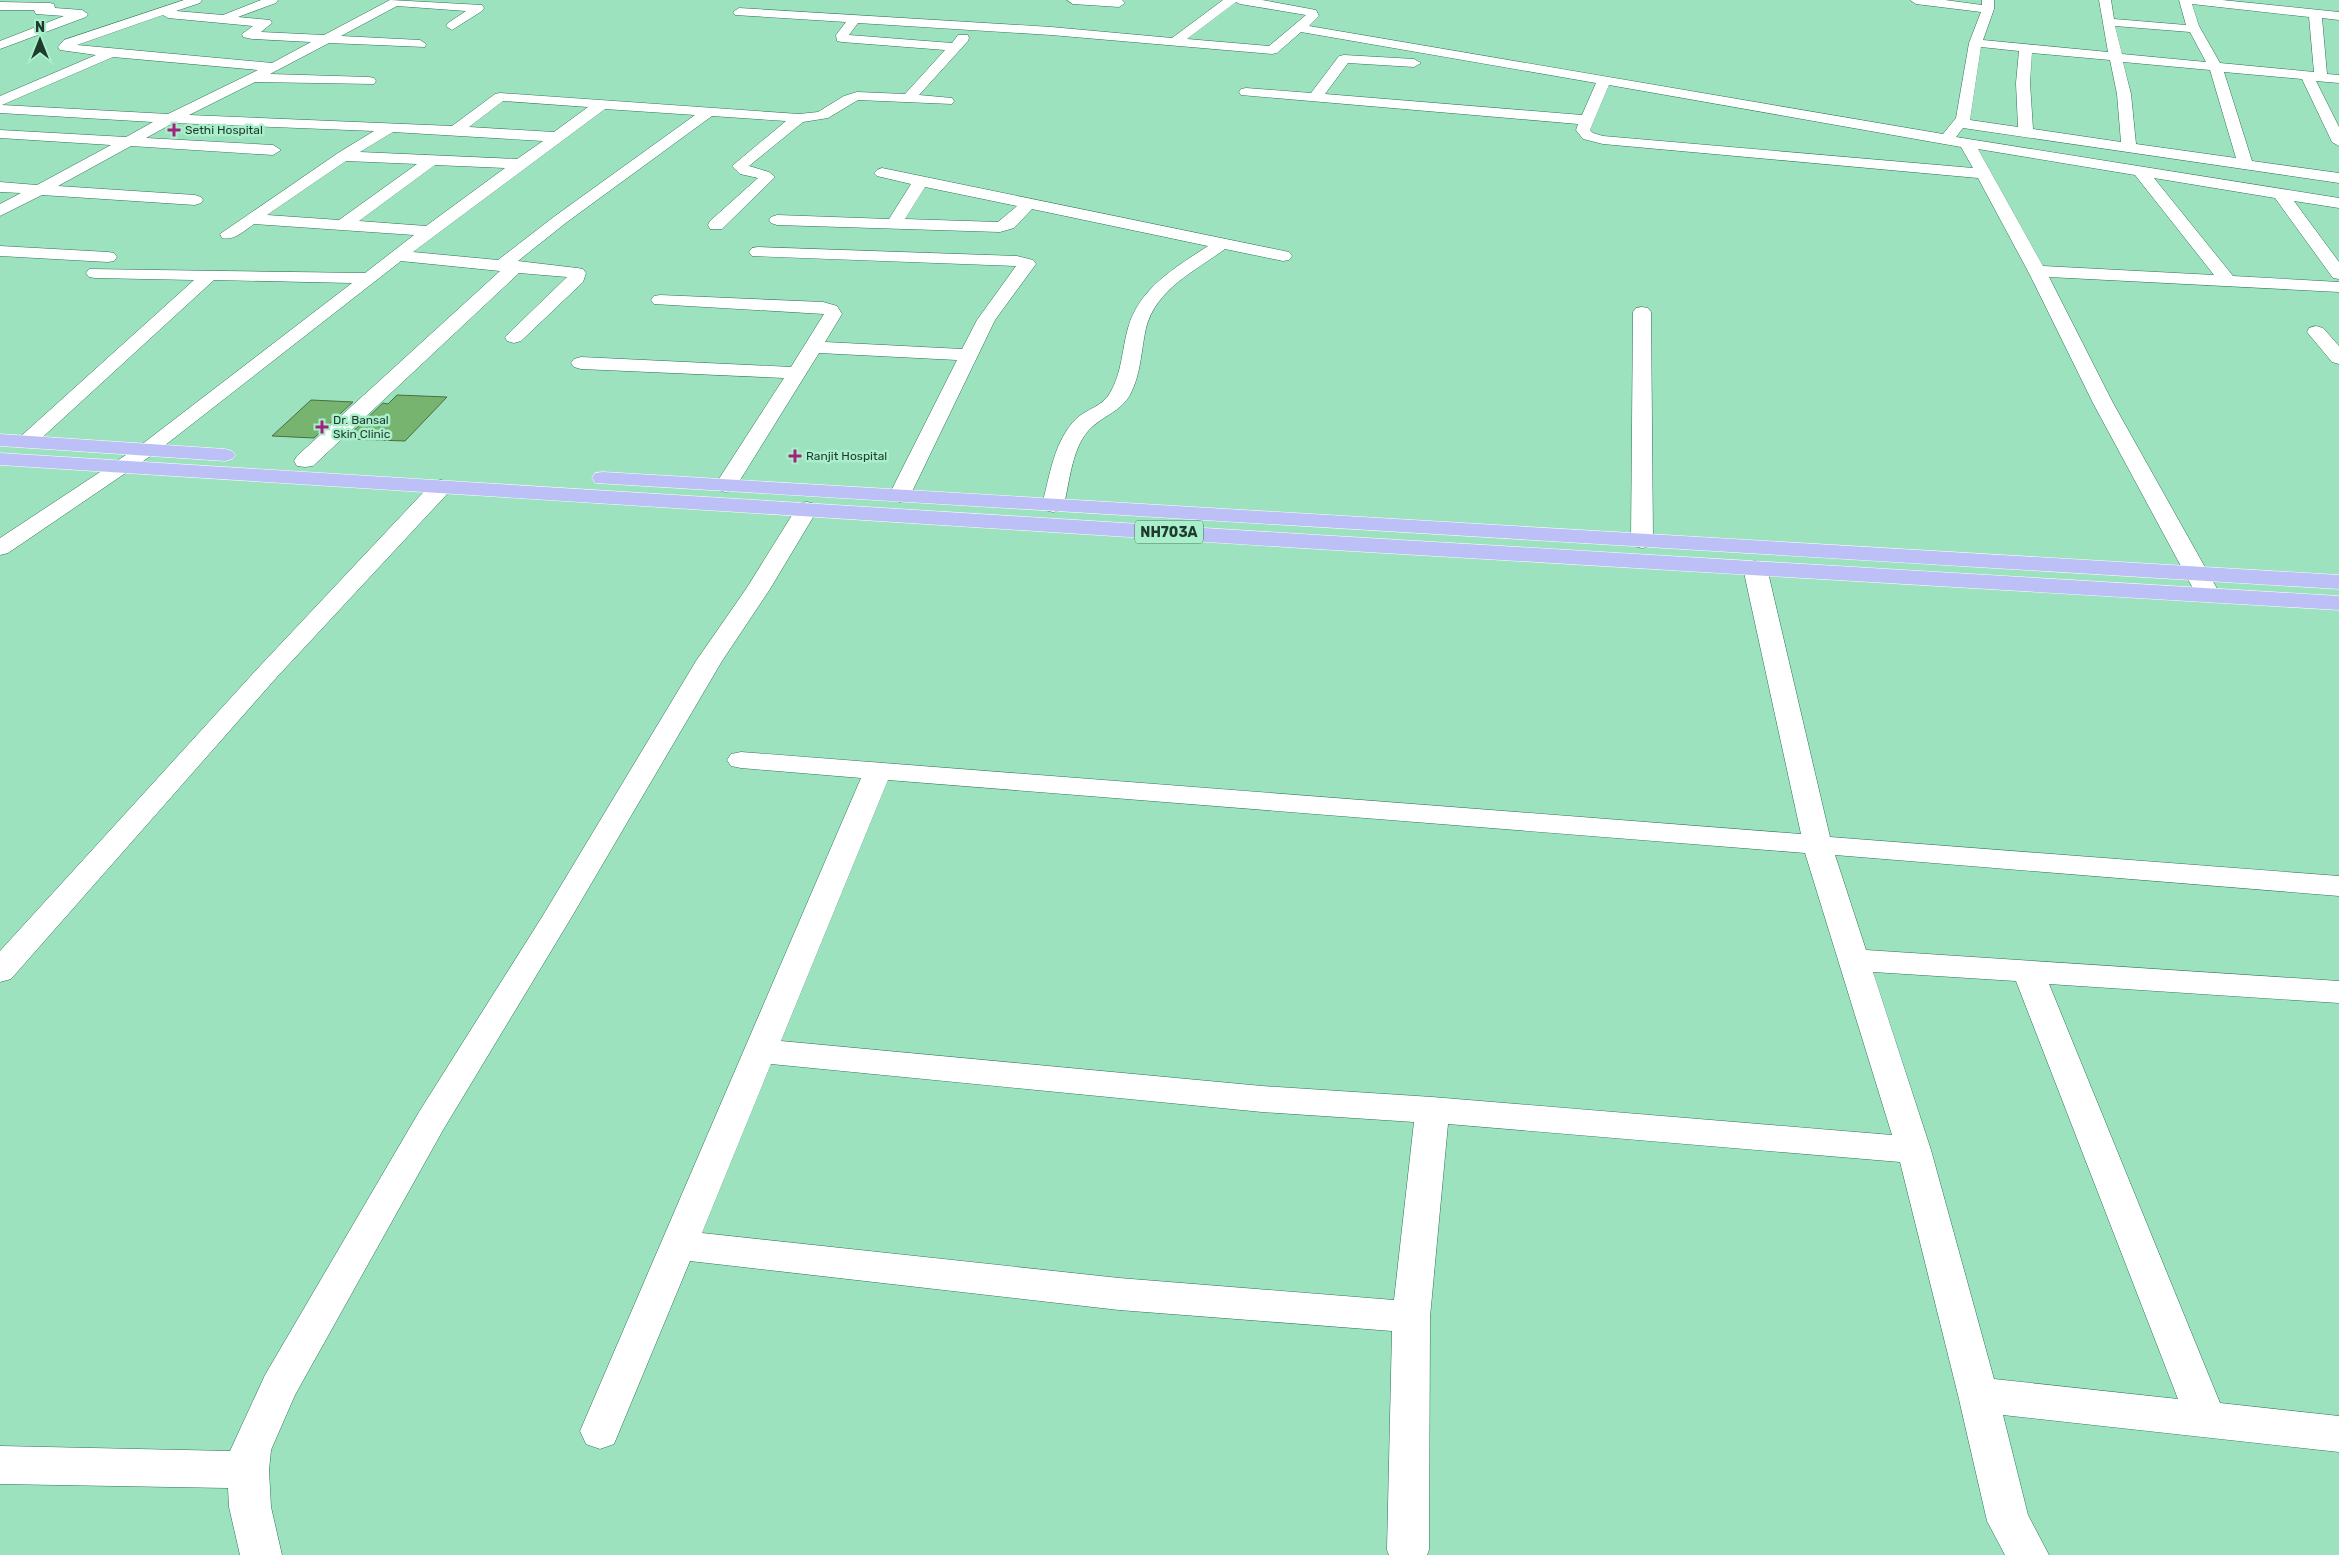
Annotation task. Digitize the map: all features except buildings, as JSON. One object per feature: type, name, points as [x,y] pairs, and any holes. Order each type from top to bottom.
[{"type":"highway","name":"NH703A","points":[[0,440],[305,461],[2339,582]]},
{"type":"highway","name":"NH703A","points":[[0,459],[1755,568],[2339,602]]},
{"type":"street","points":[[16,19],[68,0]]},
{"type":"street","points":[[65,47],[69,43],[196,0]]},
{"type":"street","points":[[223,18],[272,0]]},
{"type":"street","points":[[1073,0],[1119,3]]},
{"type":"street","points":[[1176,41],[1231,0]]},
{"type":"street","points":[[739,12],[974,26],[1272,50],[1313,16],[1312,13],[1240,0]]},
{"type":"street","points":[[1916,0],[1988,4],[1975,43],[1963,119],[1947,140]]},
{"type":"street","points":[[2105,0],[2124,94],[2132,148],[2123,168]]},
{"type":"street","points":[[2225,185],[2239,165],[2216,67],[2186,12],[2186,0],[2339,16]]},
{"type":"street","points":[[0,211],[170,119],[274,67],[397,1],[442,2],[478,8],[452,26]]},
{"type":"street","points":[[784,15],[798,5]]},
{"type":"street","points":[[0,6],[82,14],[0,45]]},
{"type":"street","points":[[158,13],[266,23],[248,34],[324,40],[420,44]]},
{"type":"street","points":[[2315,13],[2318,49],[2314,77],[2339,142]]},
{"type":"street","points":[[856,19],[842,35],[842,38],[955,47]]},
{"type":"street","points":[[2108,22],[2194,29]]},
{"type":"street","points":[[909,98],[974,26]]},
{"type":"street","points":[[1299,28],[1947,140],[2339,203]]},
{"type":"street","points":[[1315,98],[1360,38]]},
{"type":"street","points":[[1975,43],[2339,79]]},
{"type":"street","points":[[0,45],[33,48]]},
{"type":"street","points":[[49,48],[65,47],[110,53],[274,67]]},
{"type":"street","points":[[2026,48],[2023,84],[2026,133]]},
{"type":"street","points":[[2318,49],[2332,50]]},
{"type":"street","points":[[0,100],[110,53]]},
{"type":"street","points":[[1344,59],[1568,74]]},
{"type":"street","points":[[251,78],[370,81]]},
{"type":"street","points":[[1604,80],[1583,130],[1588,136],[1603,140],[1983,174]]},
{"type":"street","points":[[1246,92],[1586,120]]},
{"type":"street","points":[[456,130],[500,97],[799,118],[817,117],[825,114],[850,98],[857,96],[947,101]]},
{"type":"street","points":[[0,548],[148,449],[430,231],[602,104]]},
{"type":"street","points":[[0,109],[170,119],[456,130],[557,137]]},
{"type":"street","points":[[305,461],[509,265],[560,220],[710,111]]},
{"type":"street","points":[[716,225],[767,177],[746,171],[740,166],[799,118]]},
{"type":"street","points":[[1960,123],[2339,178]]},
{"type":"street","points":[[228,234],[343,156],[390,127]]},
{"type":"street","points":[[0,134],[273,150]]},
{"type":"street","points":[[2030,153],[2042,135]]},
{"type":"street","points":[[1967,143],[2037,271],[2103,402],[2208,594]]},
{"type":"street","points":[[343,156],[520,164]]},
{"type":"street","points":[[342,225],[432,160]]},
{"type":"street","points":[[2141,172],[2228,281]]},
{"type":"street","points":[[882,173],[1283,256]]},
{"type":"street","points":[[894,224],[921,181]]},
{"type":"street","points":[[0,188],[195,200]]},
{"type":"street","points":[[2281,194],[2339,274]]},
{"type":"street","points":[[777,220],[1000,227],[1008,224],[1029,203]]},
{"type":"street","points":[[252,219],[430,231]]},
{"type":"street","points":[[1053,505],[1072,436],[1086,421],[1106,410],[1118,398],[1127,381],[1139,321],[1146,303],[1164,286],[1223,243]]},
{"type":"street","points":[[0,251],[108,257]]},
{"type":"street","points":[[758,252],[1024,262],[1028,264],[1004,293],[986,320],[900,495]]},
{"type":"street","points":[[398,256],[509,265],[577,273],[577,278],[514,337]]},
{"type":"street","points":[[2037,271],[2339,287]]},
{"type":"street","points":[[95,273],[369,278]]},
{"type":"street","points":[[26,441],[210,275]]},
{"type":"street","points":[[660,300],[823,307],[831,310],[833,314],[726,485]]},
{"type":"street","points":[[1642,312],[1642,541]]},
{"type":"street","points":[[2316,332],[2339,358]]},
{"type":"street","points":[[813,347],[970,355]]},
{"type":"street","points":[[581,363],[797,373]]},
{"type":"street","points":[[0,972],[268,672],[441,487]]},
{"type":"street","points":[[260,1555],[250,1507],[248,1470],[251,1450],[279,1387],[421,1138],[556,918],[709,661],[758,589],[807,509]]},
{"type":"street","points":[[1755,568],[1817,844],[1856,960],[1914,1150],[1978,1395],[2008,1522],[2028,1555]]},
{"type":"street","points":[[742,760],[2339,886]]},
{"type":"street","points":[[600,1431],[878,771]]},
{"type":"street","points":[[1856,960],[2339,993]]},
{"type":"street","points":[[2028,971],[2207,1421]]},
{"type":"street","points":[[760,1051],[1262,1099],[1432,1110],[1914,1150]]},
{"type":"street","points":[[1408,1550],[1411,1317],[1432,1110]]},
{"type":"street","points":[[679,1245],[1119,1294],[1411,1317]]},
{"type":"street","points":[[1978,1395],[2339,1434]]},
{"type":"street","points":[[0,1465],[248,1470]]},
{"type":"place","name":"Sethi Hospital","points":[[174,130]]},
{"type":"place","name":"Dr. Bansal Skin Clinic","points":[[322,427]]},
{"type":"place","name":"Ranjit Hospital","points":[[795,456]]}]
